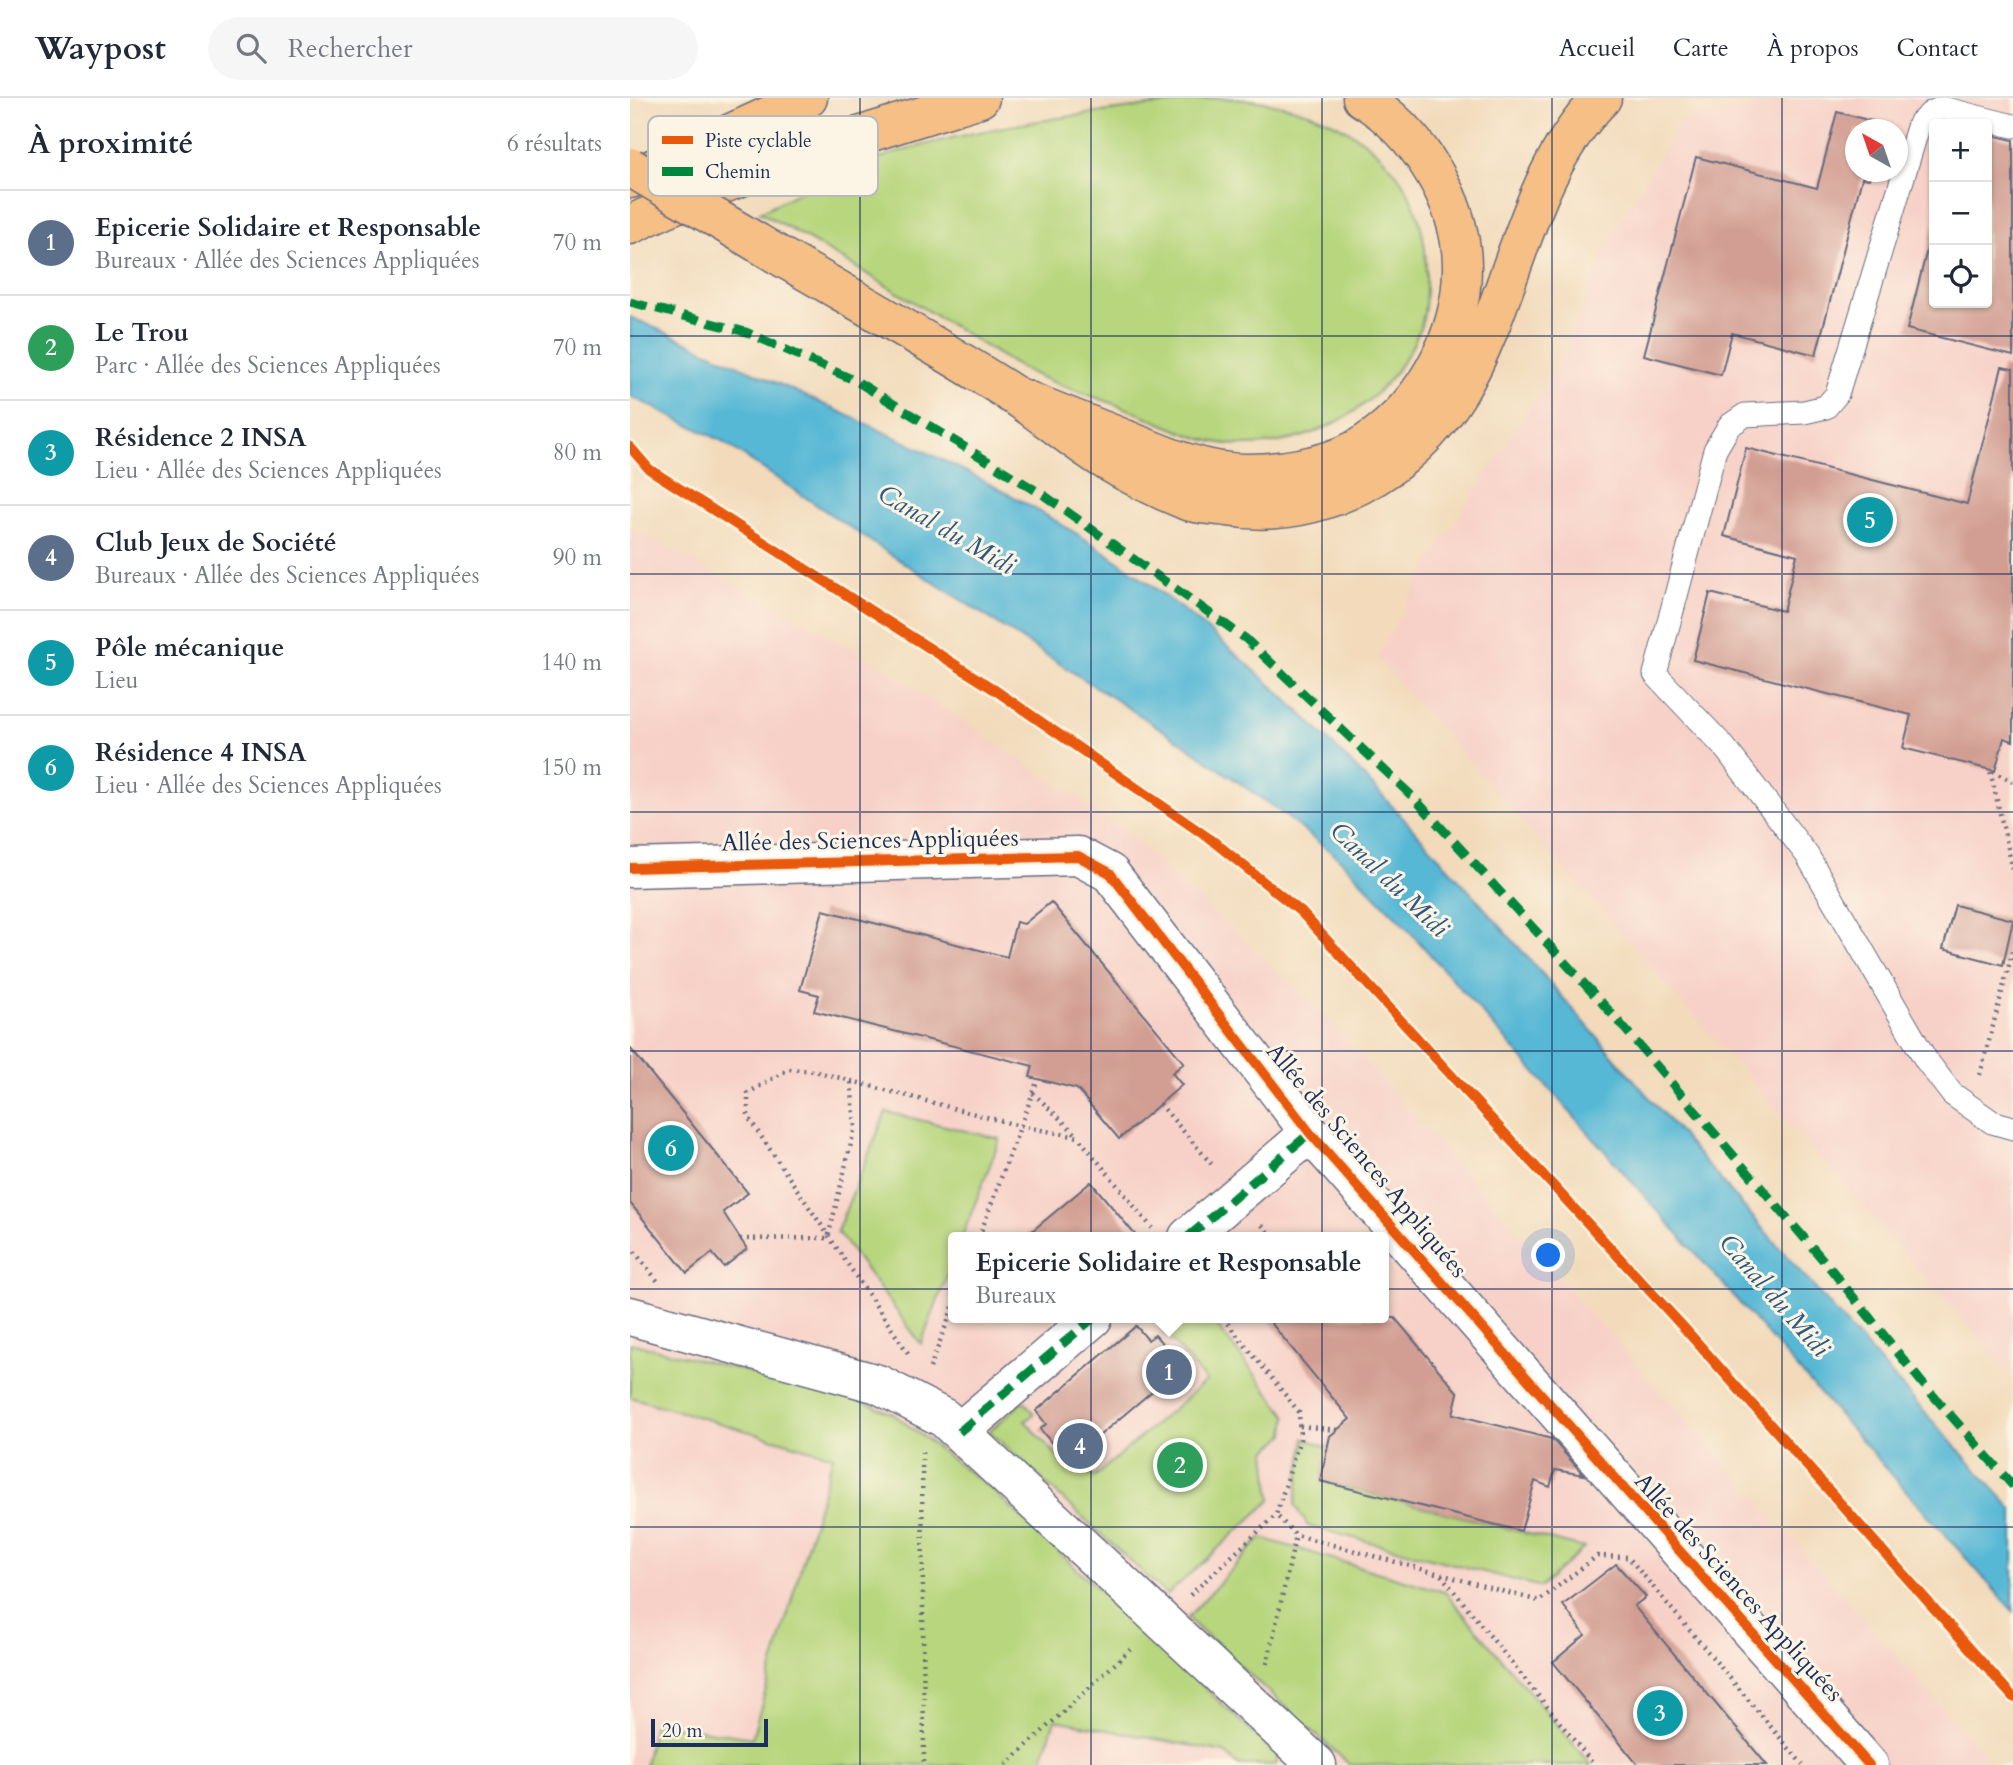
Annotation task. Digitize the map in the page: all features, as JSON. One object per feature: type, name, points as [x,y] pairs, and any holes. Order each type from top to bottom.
[{"type":"main road","points":[[768,116],[808,98]]},
{"type":"main road","points":[[878,130],[980,98]]},
{"type":"main road","points":[[1011,394],[1188,464],[1245,473],[1301,468],[1354,450],[1398,419],[1435,372],[1454,317],[1462,265],[1454,219],[1434,171],[1404,132],[1362,98]]},
{"type":"main road","points":[[679,196],[1011,394],[1105,460],[1190,502],[1258,512],[1312,505],[1370,482],[1425,438],[1458,392],[1483,346],[1546,177],[1581,119],[1602,98]]},
{"type":"main road","points":[[630,167],[648,178]]},
{"type":"main road","points":[[630,179],[648,171]]},
{"type":"main road","points":[[630,225],[693,196]]},
{"type":"street","name":"Allée des Sciences Appliquées","points":[[630,868],[1078,856],[1110,873],[1310,1133],[1869,1765]]},
{"type":"street","name":"Allée des Sciences Appliquées","points":[[1194,1232],[1310,1133]]},
{"type":"street","points":[[630,1315],[878,1384],[943,1418],[1317,1765]]},
{"type":"street","points":[[959,1432],[1087,1323]]},
{"type":"lane","points":[[2013,126],[1942,108],[1931,113],[1919,124],[1837,394],[1826,407],[1804,412],[1745,415],[1729,426],[1715,450],[1655,674],[1725,748],[1776,811],[1814,867],[1926,1060],[1952,1094],[1970,1110],[1992,1122],[2013,1128]]},
{"type":"path","points":[[2013,782],[1990,770],[2013,870]]},
{"type":"path","points":[[1970,1110],[2013,950]]},
{"type":"path","points":[[923,1409],[828,1238],[748,1116],[748,1093],[789,1069],[814,1071],[1020,1126],[1078,1137]]},
{"type":"path","points":[[981,1232],[1038,1079]]},
{"type":"path","points":[[828,1238],[855,1128],[851,1080]]},
{"type":"path","points":[[1033,1093],[1078,1137],[1155,1232]]},
{"type":"path","points":[[740,1239],[828,1238]]},
{"type":"path","points":[[924,1765],[923,1409],[948,1323]]},
{"type":"path","points":[[1187,1598],[1276,1515],[1300,1439],[1299,1412],[1227,1323]]},
{"type":"path","points":[[1300,1426],[1337,1430]]},
{"type":"path","points":[[1276,1515],[1296,1535],[1539,1601],[1597,1556],[1628,1557],[1803,1765]]},
{"type":"path","points":[[1258,1710],[1296,1535]]},
{"type":"path","points":[[1440,1574],[1594,1765]]},
{"type":"path","points":[[1006,1765],[1141,1640]]},
{"type":"shaded area","points":[[1805,98],[2013,98],[2013,1377],[1377,657],[1437,550],[1566,353],[1608,240],[1683,119]]},
{"type":"shaded area","points":[[630,527],[866,656],[1127,832],[1323,1014],[1994,1765],[630,1765]]},
{"type":"green space","points":[[1213,98],[1253,100],[1291,108],[1327,120],[1359,138],[1386,162],[1407,191],[1421,227],[1426,269],[1425,308],[1422,324],[1404,360],[1384,385],[1361,407],[1334,424],[1305,436],[1274,443],[1242,445],[1210,441],[1190,435],[1029,372],[760,212],[793,196],[878,196],[878,159],[905,150],[992,129]]},
{"type":"green space","points":[[886,1112],[1000,1139],[964,1232],[948,1232],[948,1274],[921,1344],[837,1231]]},
{"type":"green space","points":[[1163,1323],[1215,1323],[1287,1416],[1285,1434],[1266,1452],[1271,1500],[1167,1595],[989,1431],[1024,1401],[1034,1414],[1025,1421],[1070,1470],[1077,1465],[1094,1477],[1206,1381],[1159,1326]]},
{"type":"green space","points":[[630,1343],[844,1395],[892,1413],[991,1489],[1278,1756],[1276,1765],[1238,1765],[1224,1752],[1055,1720],[1040,1765],[645,1765],[654,1723],[752,1738],[833,1456],[630,1397]]},
{"type":"green space","points":[[1305,1438],[1328,1448],[1321,1481],[1584,1548],[1541,1587],[1308,1526],[1295,1505]]},
{"type":"green space","points":[[1261,1538],[1445,1592],[1591,1765],[1350,1765],[1187,1618]]},
{"type":"water","name":"Canal du Midi","points":[[630,317],[939,458],[1065,526],[1170,600],[1292,705],[1349,761],[1458,878],[1843,1320],[2013,1510],[2013,1611],[1404,925],[1340,859],[1279,811],[1184,744],[879,547],[722,441],[630,396]]},
{"type":"building","points":[[1837,112],[1864,119],[1845,119],[1845,182],[1861,182],[1816,355],[1732,333],[1721,375],[1644,355],[1696,157],[1817,188]]},
{"type":"building","points":[[1992,135],[2013,140],[2013,356],[1907,329],[1929,242],[1929,308],[1992,308]]},
{"type":"building","points":[[2002,367],[2013,369],[2013,741],[2004,738],[1995,771],[1903,748],[1911,715],[1693,660],[1710,593],[1783,611],[1797,555],[1724,536],[1746,448],[1967,504]]},
{"type":"building","points":[[1051,902],[1184,1063],[1172,1073],[1182,1085],[1119,1139],[1077,1089],[1030,1077],[1033,1066],[814,1011],[819,995],[800,990],[823,910],[1007,957],[1016,922],[1024,924]]},
{"type":"building","points":[[1955,905],[2013,920],[2003,965],[1943,949]]},
{"type":"building","points":[[630,1048],[748,1193],[723,1212],[747,1249],[724,1267],[712,1253],[687,1273],[630,1203]]},
{"type":"building","points":[[1091,1182],[1133,1232],[1031,1232]]},
{"type":"building","points":[[1389,1318],[1395,1318],[1458,1393],[1453,1414],[1552,1439],[1584,1475],[1555,1470],[1550,1487],[1535,1481],[1521,1531],[1320,1481],[1330,1436],[1350,1419],[1271,1323],[1389,1323]]},
{"type":"building","points":[[1136,1326],[1148,1340],[1155,1335],[1182,1366],[1068,1462],[1040,1429],[1046,1424],[1036,1411]]},
{"type":"building","points":[[1616,1564],[1646,1597],[1634,1606],[1767,1765],[1638,1765],[1553,1662],[1585,1635],[1563,1605]]},
{"type":"marked path","points":[[630,302],[746,332],[856,381],[1045,496],[1246,639],[1414,798],[1613,1015],[1830,1268],[1923,1384],[2013,1486]]},
{"type":"marked path","points":[[1194,1232],[1310,1133]]},
{"type":"marked path","points":[[959,1432],[1087,1323]]},
{"type":"cycle path","points":[[630,447],[649,469],[995,690],[1213,841],[1301,912],[1685,1329],[2013,1697]]},
{"type":"cycle path","points":[[630,868],[1078,856],[1110,873],[1310,1133],[1869,1765]]},
{"type":"place","name":"Pôle mécanique","points":[[1870,520]]},
{"type":"place","name":"Résidence 4 INSA","points":[[671,1148]]},
{"type":"place","name":"Epicerie Solidaire et Responsable","points":[[1169,1372]]},
{"type":"place","name":"Club Jeux de Société","points":[[1080,1446]]},
{"type":"place","name":"Le Trou","points":[[1180,1465]]},
{"type":"place","name":"Résidence 2 INSA","points":[[1660,1713]]}]
